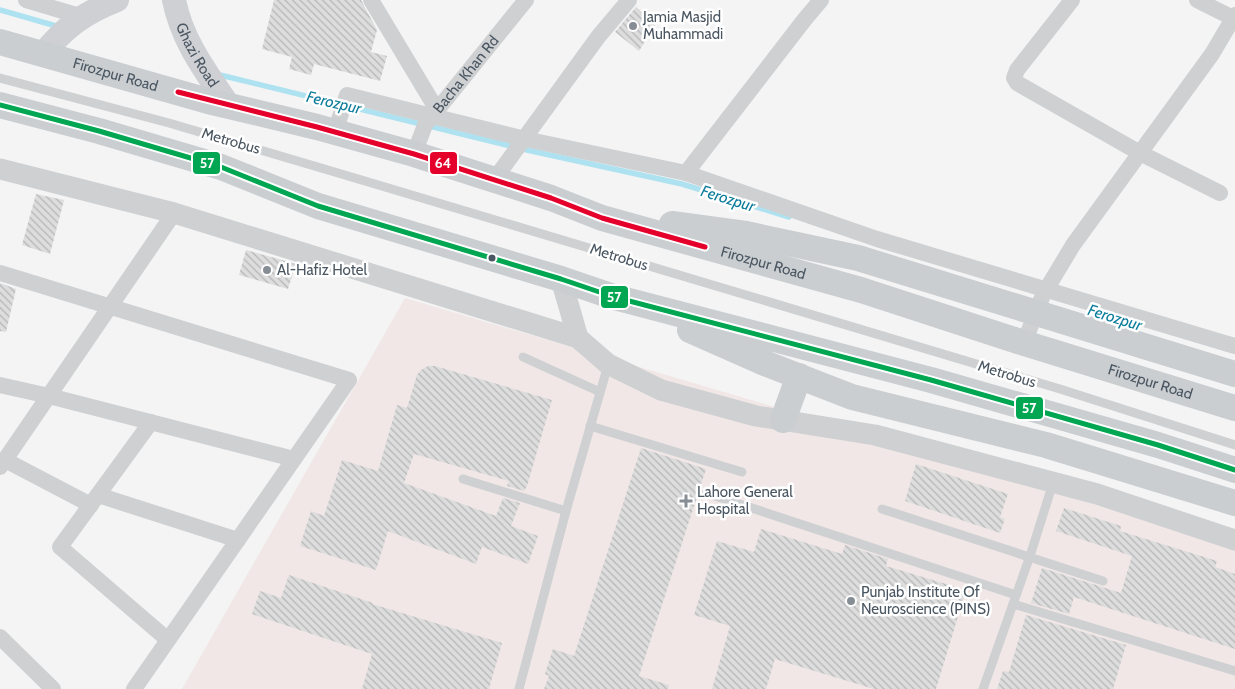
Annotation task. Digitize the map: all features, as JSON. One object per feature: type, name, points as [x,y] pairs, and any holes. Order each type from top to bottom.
[{"type":"main road","points":[[43,54],[60,34],[95,9],[117,0]]},
{"type":"main road","name":"Ghazi Road","points":[[174,0],[177,16],[197,60],[230,106]]},
{"type":"main road","name":"Firozpur Road","points":[[0,42],[230,106],[414,154],[550,198],[602,218],[861,290],[1235,408]]},
{"type":"main road","points":[[0,105],[99,131],[220,167],[318,206],[614,297],[931,380],[1158,445],[1235,470]]},
{"type":"main road","points":[[602,218],[649,221],[746,234],[858,258],[1235,374]]},
{"type":"main road","points":[[614,297],[799,376],[852,396],[1046,445],[1235,504]]},
{"type":"main road","points":[[783,420],[799,376]]},
{"type":"street","points":[[26,0],[83,18]]},
{"type":"street","points":[[370,0],[434,113]]},
{"type":"street","name":"Bacha Khan Rd","points":[[414,154],[425,125],[526,0]]},
{"type":"street","points":[[494,180],[598,37],[629,0]]},
{"type":"street","points":[[686,173],[822,0]]},
{"type":"street","points":[[1072,0],[1017,70],[1014,78],[1017,83],[1140,153],[1220,193]]},
{"type":"street","points":[[1024,343],[1046,290],[1073,245],[1212,54],[1234,17],[1197,0]]},
{"type":"street","points":[[335,132],[347,95],[434,113],[525,139],[686,173],[877,239],[1235,346]]},
{"type":"street","points":[[0,169],[174,213],[578,338],[608,364],[661,390],[756,416],[875,435],[1097,494],[1235,540]]},
{"type":"street","points":[[174,213],[2,464],[94,500],[238,540]]},
{"type":"street","points":[[0,273],[349,380],[134,689]]},
{"type":"street","points":[[561,280],[578,338]]},
{"type":"street","points":[[0,386],[49,396],[294,458]]},
{"type":"street","points":[[151,422],[60,547],[168,640]]},
{"type":"street","points":[[0,637],[49,688]]},
{"type":"lane","name":"Metrobus","points":[[0,78],[169,123],[365,181],[1060,389],[1235,445]]},
{"type":"lane","points":[[523,357],[600,392]]},
{"type":"lane","points":[[519,689],[566,510],[608,364]]},
{"type":"lane","points":[[590,426],[742,472]]},
{"type":"lane","points":[[463,479],[566,510]]},
{"type":"lane","points":[[983,689],[1030,556],[1053,483]]},
{"type":"lane","points":[[706,494],[1015,599],[1235,671]]},
{"type":"lane","points":[[882,509],[1103,581]]},
{"type":"shaded area","name":"Lahore General Hospital","points":[[405,298],[931,453],[1235,549],[1235,689],[182,689]]},
{"type":"building","points":[[274,0],[361,0],[377,30],[371,52],[387,56],[380,81],[314,64],[311,75],[289,69],[292,57],[262,49]]},
{"type":"building","name":"Jamia Masjid Muhammadi","points":[[636,7],[655,25],[639,51],[615,32]]},
{"type":"building","points":[[36,194],[64,200],[50,254],[22,245]]},
{"type":"building","name":"Al-Hafiz Hotel","points":[[246,250],[296,264],[288,289],[239,275]]},
{"type":"building","points":[[0,283],[16,289],[6,332],[0,331]]},
{"type":"building","points":[[428,366],[435,366],[552,400],[524,491],[507,486],[509,481],[414,454],[404,483],[496,516],[503,498],[520,503],[511,526],[538,536],[528,564],[482,547],[476,564],[388,531],[376,570],[300,546],[311,511],[324,516],[342,460],[378,471],[397,405],[407,408],[417,375]]},
{"type":"building","points":[[641,448],[706,469],[639,676],[669,685],[668,689],[544,689],[549,676],[545,674],[553,649],[574,656]]},
{"type":"building","points":[[916,464],[1008,494],[1000,517],[1005,519],[1000,533],[905,501]]},
{"type":"building","points":[[1064,508],[1121,526],[1120,531],[1217,561],[1215,567],[1235,574],[1235,649],[1074,597],[1069,614],[1031,603],[1042,568],[1121,593],[1132,556],[1056,531]]},
{"type":"building","name":"Punjab Institute Of Neuroscience (PINS)","points":[[761,529],[842,554],[845,545],[888,559],[886,566],[966,590],[936,689],[874,689],[775,659],[766,689],[712,689],[730,626],[694,615],[717,541],[754,552]]},
{"type":"building","points":[[289,575],[372,604],[502,643],[489,689],[362,689],[372,654],[252,614],[260,591],[281,598]]},
{"type":"building","points":[[1026,615],[1126,645],[1113,689],[997,689],[1003,671],[1009,672]]},
{"type":"waterway","name":"Ferozpur","points":[[0,10],[56,26]]},
{"type":"waterway","name":"Ferozpur","points":[[216,74],[527,150],[682,184],[789,217]]},
{"type":"transit line","name":"64","points":[[178,92],[414,154],[551,198],[602,218],[705,247]]},
{"type":"transit line","name":"57","points":[[0,105],[99,131],[221,167],[318,206],[561,279],[614,297],[931,380],[1158,445],[1235,470]]},
{"type":"place","name":"Jamia Masjid Muhammadi","points":[[633,26]]},
{"type":"place","name":"Al-Hafiz Hotel","points":[[267,270]]},
{"type":"place","name":"Lahore General Hospital","points":[[686,501]]},
{"type":"place","name":"Punjab Institute Of Neuroscience (PINS)","points":[[851,601]]}]
